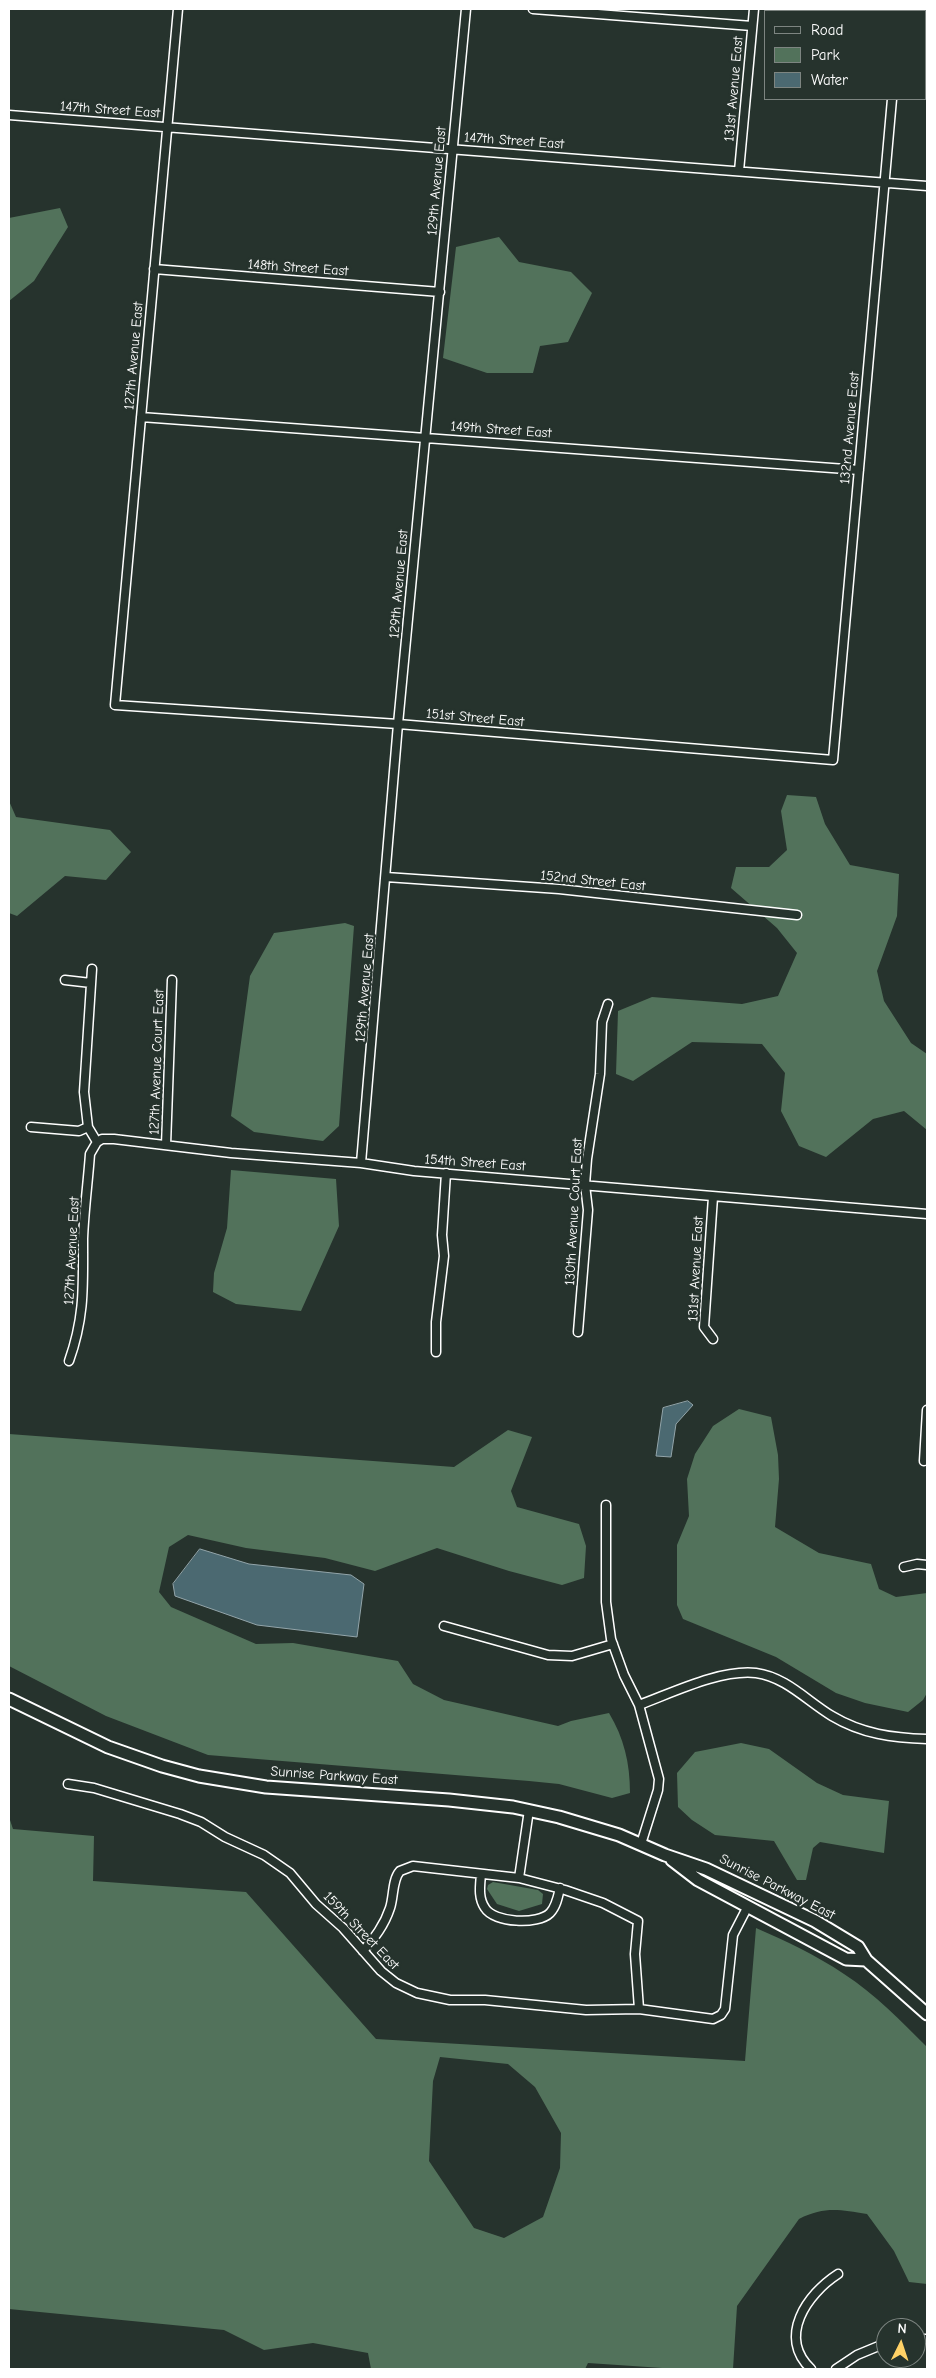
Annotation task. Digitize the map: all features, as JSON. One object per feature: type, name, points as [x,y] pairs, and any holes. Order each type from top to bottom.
[{"type":"street","name":"127th Avenue East","points":[[115,705],[178,9]]},
{"type":"street","name":"129th Avenue East","points":[[361,1162],[398,724],[466,9]]},
{"type":"street","points":[[533,9],[752,26]]},
{"type":"street","name":"131st Avenue East","points":[[739,171],[754,9]]},
{"type":"street","name":"132nd Avenue East","points":[[833,760],[892,100]]},
{"type":"street","name":"147th Street East","points":[[9,114],[927,186]]},
{"type":"street","name":"148th Street East","points":[[154,269],[440,292]]},
{"type":"street","name":"149th Street East","points":[[141,417],[858,470]]},
{"type":"street","name":"151st Street East","points":[[115,705],[398,724],[833,760]]},
{"type":"street","name":"152nd Street East","points":[[386,877],[559,889],[797,915]]},
{"type":"street","points":[[92,968],[84,1092],[88,1127],[97,1142]]},
{"type":"street","points":[[65,980],[91,983]]},
{"type":"street","name":"127th Avenue Court East","points":[[166,1145],[172,980]]},
{"type":"street","name":"130th Avenue Court East","points":[[578,1332],[588,1210],[585,1185],[587,1159],[600,1074],[602,1022],[608,1004]]},
{"type":"street","points":[[31,1127],[78,1131],[88,1127]]},
{"type":"street","name":"154th Street East","points":[[97,1142],[102,1139],[114,1139],[231,1153],[361,1162],[414,1171],[713,1198],[927,1214]]},
{"type":"street","name":"127th Avenue East","points":[[69,1361],[81,1320],[84,1293],[83,1237],[90,1154],[97,1142]]},
{"type":"street","points":[[436,1352],[436,1322],[444,1256],[442,1235],[446,1173]]},
{"type":"street","name":"131st Avenue East","points":[[713,1198],[704,1327],[713,1339]]},
{"type":"street","points":[[924,1461],[927,1410]]},
{"type":"street","points":[[606,1505],[606,1602],[613,1644],[624,1675],[639,1705],[659,1779],[658,1790],[640,1844]]},
{"type":"street","points":[[904,1567],[917,1564],[927,1565]]},
{"type":"street","points":[[444,1626],[548,1655],[572,1656],[613,1644]]},
{"type":"street","points":[[639,1705],[712,1678],[756,1673],[779,1680],[833,1716],[874,1735],[927,1739]]},
{"type":"street","name":"Sunrise Parkway East","points":[[9,1698],[108,1747],[162,1766],[199,1776],[266,1786],[449,1800],[529,1810],[590,1825],[706,1869],[816,1921],[858,1947],[866,1960],[927,2014]]},
{"type":"street","name":"159th Street East","points":[[68,1784],[94,1788],[180,1814],[201,1822],[264,1855],[290,1873],[316,1904],[344,1928],[381,1971],[396,1983],[431,1998],[485,2000],[586,2010],[639,2009],[712,2019],[721,2015],[727,2000],[733,1935],[748,1906]]},
{"type":"street","points":[[519,1878],[529,1810]]},
{"type":"street","name":"Sunrise Parkway East","points":[[665,1855],[698,1880],[846,1958],[866,1960]]},
{"type":"street","points":[[363,1951],[380,1931],[390,1908],[396,1879],[400,1870],[413,1866],[519,1878],[560,1888],[603,1903],[638,1921],[635,1954],[639,2009]]},
{"type":"street","points":[[481,1874],[480,1894],[486,1910],[495,1916],[511,1920],[541,1920],[550,1914],[555,1906],[560,1888]]},
{"type":"street","points":[[810,2369],[796,2343],[799,2318],[807,2303],[824,2283],[838,2274]]},
{"type":"street","points":[[836,2369],[857,2355],[876,2347]]},
{"type":"green space","points":[[60,208],[68,227],[34,281],[9,301],[9,218]]},
{"type":"green space","points":[[499,237],[519,262],[571,272],[592,293],[568,342],[540,346],[533,373],[487,373],[443,358],[456,247]]},
{"type":"green space","points":[[787,795],[816,797],[825,824],[850,865],[899,874],[897,916],[877,971],[884,1001],[911,1043],[927,1054],[927,1130],[904,1111],[873,1119],[826,1157],[799,1146],[781,1111],[785,1073],[762,1044],[692,1042],[633,1081],[616,1074],[618,1011],[652,997],[742,1004],[778,996],[797,953],[777,928],[731,888],[736,867],[769,867],[787,850],[781,811]]},
{"type":"green space","points":[[9,801],[16,817],[110,830],[131,852],[106,880],[65,876],[17,916],[9,913]]},
{"type":"green space","points":[[345,923],[354,926],[339,1126],[323,1141],[254,1132],[231,1116],[250,976],[274,933]]},
{"type":"green space","points":[[231,1170],[336,1179],[339,1226],[301,1311],[236,1304],[213,1292],[214,1273],[227,1228]]},
{"type":"green space","points":[[739,1409],[771,1417],[778,1455],[779,1479],[775,1527],[819,1553],[871,1564],[879,1589],[896,1597],[927,1593],[927,1693],[923,1700],[908,1712],[865,1703],[836,1693],[776,1657],[683,1619],[677,1605],[677,1545],[689,1516],[687,1479],[695,1454],[713,1426]]},
{"type":"green space","points":[[508,1430],[532,1437],[511,1491],[517,1507],[579,1524],[586,1546],[584,1578],[562,1585],[509,1571],[437,1548],[375,1571],[325,1558],[246,1548],[188,1535],[169,1547],[159,1592],[171,1607],[256,1644],[293,1643],[398,1661],[413,1684],[444,1700],[558,1726],[571,1721],[609,1713],[619,1732],[625,1751],[629,1771],[630,1793],[612,1798],[559,1784],[208,1755],[106,1716],[9,1666],[9,1434],[454,1467]]},
{"type":"green space","points":[[741,1743],[769,1749],[817,1783],[843,1795],[889,1801],[884,1853],[820,1842],[813,1848],[806,1880],[797,1880],[774,1841],[715,1835],[692,1820],[678,1807],[677,1773],[695,1752]]},
{"type":"green space","points":[[9,1817],[13,1829],[94,1836],[93,1881],[246,1892],[376,2039],[745,2061],[756,1928],[812,1955],[855,1982],[887,2008],[927,2047],[927,2284],[909,2282],[894,2251],[867,2214],[833,2210],[808,2215],[799,2219],[737,2306],[733,2369],[677,2369],[588,2363],[585,2369],[371,2369],[368,2353],[313,2343],[264,2350],[224,2330],[9,2309]],"holes":[[[440,2057],[508,2064],[535,2087],[561,2133],[560,2168],[543,2217],[504,2238],[474,2228],[429,2161],[433,2081]]]},
{"type":"green space","points":[[493,1882],[538,1890],[543,1894],[542,1904],[519,1911],[497,1904],[487,1889],[488,1885]]},
{"type":"water","points":[[688,1401],[693,1405],[676,1424],[671,1457],[656,1456],[663,1408]]},
{"type":"water","points":[[200,1549],[249,1564],[351,1575],[364,1584],[357,1637],[257,1625],[175,1596],[173,1584]]}]
